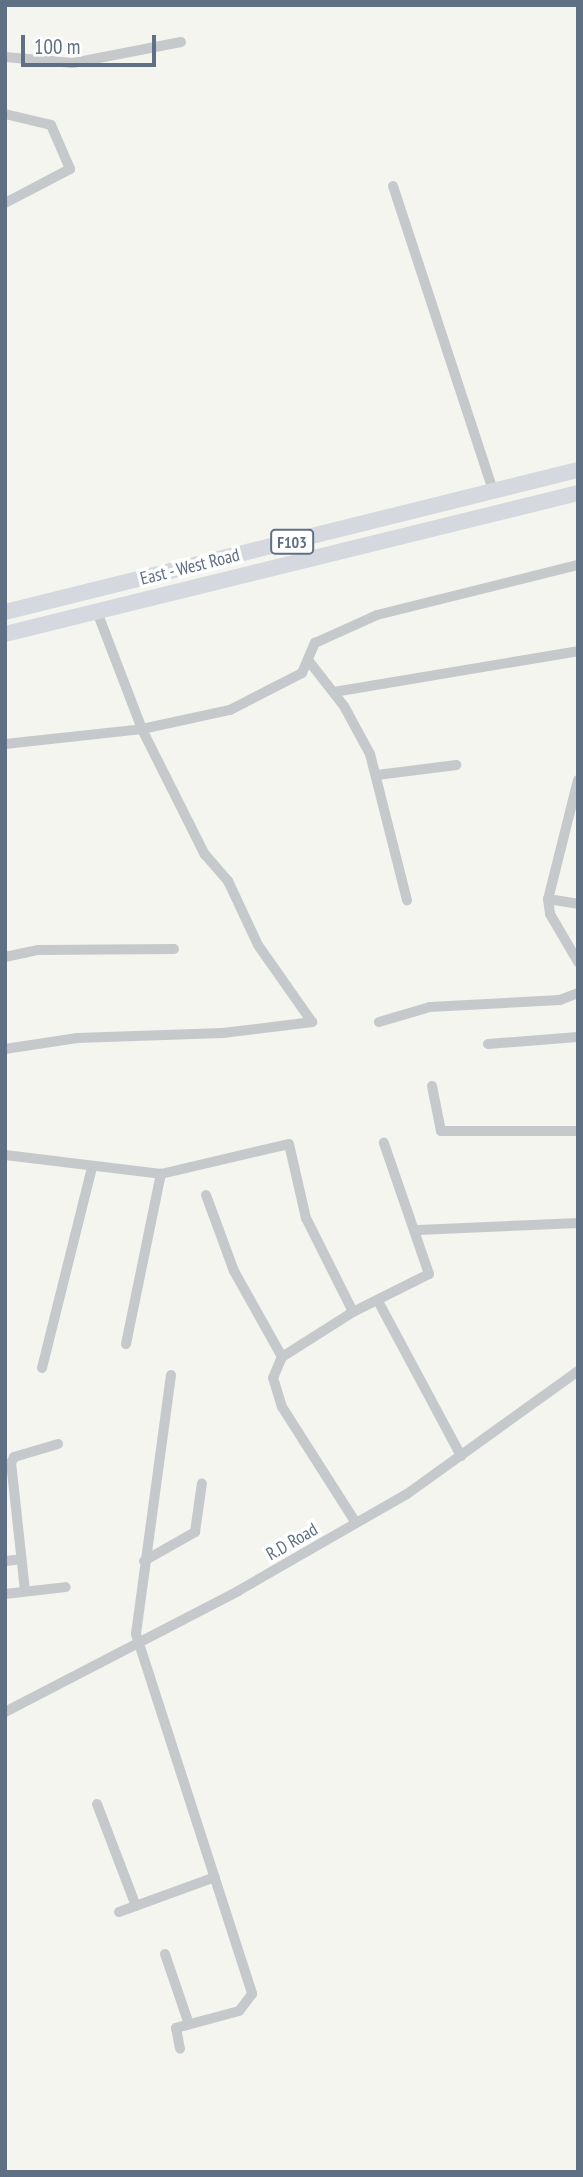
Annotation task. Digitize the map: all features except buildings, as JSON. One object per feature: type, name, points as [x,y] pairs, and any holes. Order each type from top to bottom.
[{"type":"main road","name":"East - West Road","points":[[5,612],[578,470]]},
{"type":"main road","name":"East - West Road","points":[[5,634],[578,493]]},
{"type":"main road","points":[[260,550],[265,571]]},
{"type":"street","points":[[5,57],[74,63],[181,42]]},
{"type":"street","points":[[5,114],[51,125],[71,169],[5,203]]},
{"type":"street","points":[[393,186],[493,491]]},
{"type":"street","points":[[5,744],[142,729],[238,707],[302,673],[315,643],[398,608],[578,565]]},
{"type":"street","points":[[5,1049],[77,1038],[223,1033],[312,1022],[258,945],[228,881],[205,855],[142,729],[97,612]]},
{"type":"street","points":[[334,692],[578,651]]},
{"type":"street","points":[[308,660],[334,692],[377,775],[407,900]]},
{"type":"street","points":[[377,775],[456,765]]},
{"type":"street","points":[[578,780],[548,899],[550,914],[578,962]]},
{"type":"street","points":[[548,899],[578,904]]},
{"type":"street","points":[[5,957],[37,950],[174,949]]},
{"type":"street","points":[[379,1022],[430,1007],[535,1003],[578,993]]},
{"type":"street","points":[[488,1044],[578,1037]]},
{"type":"street","points":[[432,1086],[441,1130],[578,1131]]},
{"type":"street","points":[[356,1523],[282,1407],[273,1378],[282,1357],[353,1312],[429,1274],[418,1230],[384,1143]]},
{"type":"street","points":[[5,1156],[161,1174],[289,1144],[306,1218],[353,1312]]},
{"type":"street","points":[[42,1368],[92,1168]]},
{"type":"street","points":[[126,1344],[161,1174]]},
{"type":"street","points":[[206,1195],[234,1270],[282,1357]]},
{"type":"street","points":[[418,1230],[578,1223]]},
{"type":"street","points":[[378,1301],[461,1456]]},
{"type":"street","name":"R.D Road","points":[[5,1712],[138,1645],[356,1523],[461,1456],[578,1371]]},
{"type":"street","points":[[171,1374],[144,1561],[138,1645],[252,1994],[239,2011],[176,2028],[180,2049]]},
{"type":"street","points":[[25,1591],[10,1463],[15,1457],[58,1444]]},
{"type":"street","points":[[144,1561],[195,1532],[202,1483]]},
{"type":"street","points":[[5,1594],[66,1587]]},
{"type":"street","points":[[97,1804],[136,1906]]},
{"type":"street","points":[[119,1912],[215,1877]]},
{"type":"street","points":[[166,1954],[190,2024]]}]
